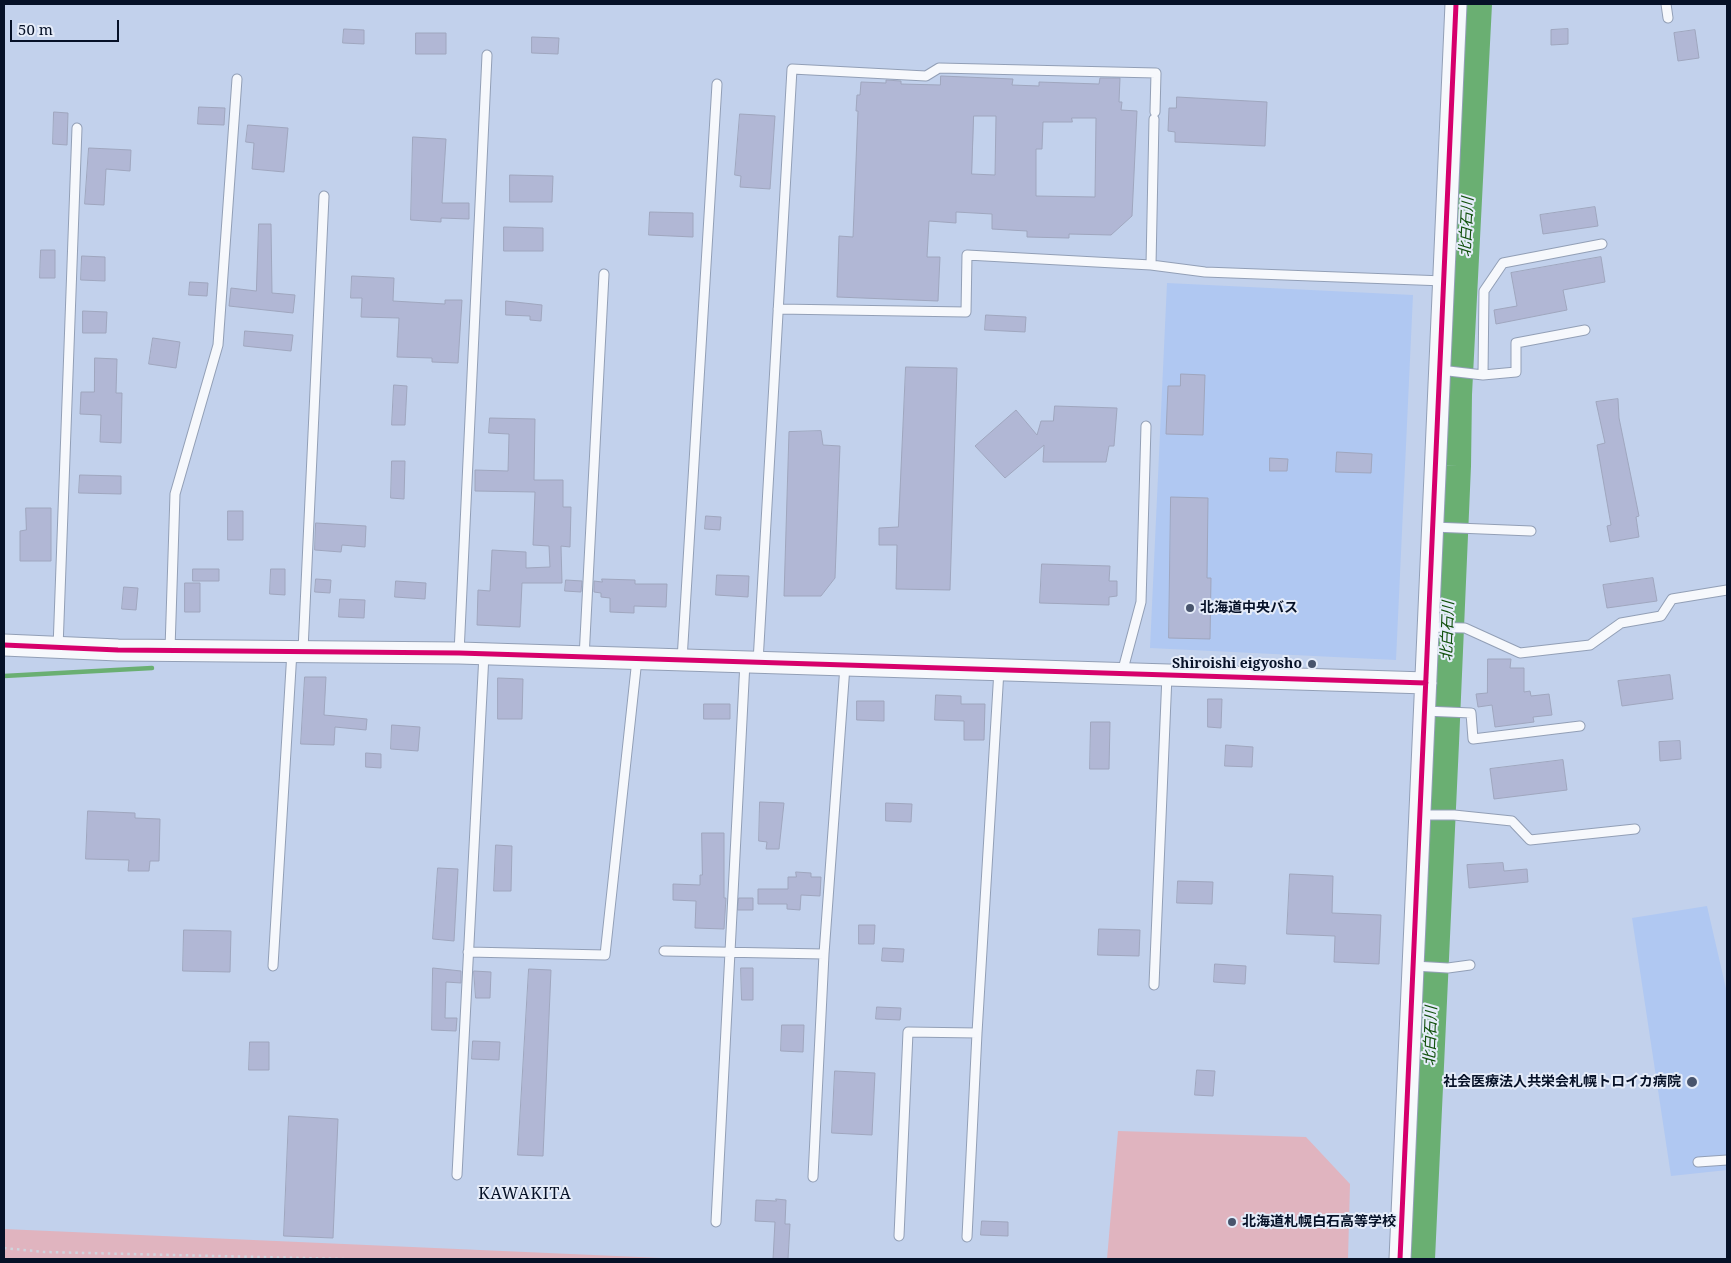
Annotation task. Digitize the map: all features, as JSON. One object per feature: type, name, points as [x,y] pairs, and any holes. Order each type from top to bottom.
[{"type":"street","points":[[1400,1259],[1419,966],[1424,815],[1430,711],[1426,683],[1433,627],[1445,370],[1445,281],[1456,4]]},
{"type":"street","points":[[4,645],[58,648],[459,653],[1426,683]]},
{"type":"lane","points":[[1666,4],[1668,18]]},
{"type":"lane","points":[[459,653],[487,55]]},
{"type":"lane","points":[[716,1222],[729,952],[778,308],[792,68],[926,76],[939,68],[1156,73],[1151,264]]},
{"type":"lane","points":[[170,649],[175,494],[218,345],[237,79]]},
{"type":"lane","points":[[682,660],[717,84]]},
{"type":"lane","points":[[58,648],[77,128]]},
{"type":"lane","points":[[273,966],[297,650],[324,196]]},
{"type":"lane","points":[[1483,375],[1484,291],[1503,263],[1602,244]]},
{"type":"lane","points":[[778,308],[966,312],[967,255],[1151,264],[1205,272],[1445,281]]},
{"type":"lane","points":[[584,658],[604,274]]},
{"type":"lane","points":[[1445,370],[1474,372],[1483,375],[1516,372],[1516,342],[1585,330]]},
{"type":"lane","points":[[1122,673],[1141,602],[1146,426]]},
{"type":"lane","points":[[1438,528],[1531,531]]},
{"type":"lane","points":[[1433,627],[1465,628],[1520,653],[1590,645],[1621,623],[1661,616],[1672,599],[1727,590]]},
{"type":"lane","points":[[457,1176],[484,654]]},
{"type":"lane","points":[[468,952],[605,955],[637,659]]},
{"type":"lane","points":[[813,1177],[824,954],[845,665]]},
{"type":"lane","points":[[967,1237],[977,1033],[999,670]]},
{"type":"lane","points":[[1154,985],[1167,674]]},
{"type":"lane","points":[[1430,711],[1471,713],[1473,739],[1580,726]]},
{"type":"lane","points":[[1424,815],[1454,815],[1512,821],[1530,840],[1635,829]]},
{"type":"lane","points":[[664,952],[824,954]]},
{"type":"lane","points":[[1419,966],[1448,968],[1470,965]]},
{"type":"lane","points":[[899,1236],[908,1032],[977,1033]]},
{"type":"lane","points":[[1698,1162],[1727,1160]]},
{"type":"path","points":[[4,1248],[44,1252],[192,1257],[346,1259]]},
{"type":"shaded area","points":[[1167,283],[1413,295],[1396,660],[1150,648]]},
{"type":"shaded area","name":"社会医療法人共栄会札幌トロイカ病院","points":[[1707,906],[1727,993],[1727,1170],[1671,1176],[1632,918]]},
{"type":"shaded area","name":"北海道札幌白石高等学校","points":[[1118,1131],[1306,1137],[1350,1184],[1348,1259],[1107,1259]]},
{"type":"shaded area","points":[[4,1229],[684,1259],[4,1259]]},
{"type":"building","points":[[344,29],[364,30],[364,44],[343,43]]},
{"type":"building","points":[[1568,29],[1568,44],[1551,45],[1551,30]]},
{"type":"building","points":[[1695,30],[1699,58],[1678,61],[1674,33]]},
{"type":"building","points":[[416,33],[446,33],[446,54],[416,54]]},
{"type":"building","points":[[532,37],[559,38],[558,54],[532,53]]},
{"type":"building","points":[[941,76],[1013,79],[1012,85],[1039,86],[1039,82],[1099,84],[1100,78],[1120,78],[1119,102],[1122,102],[1121,110],[1137,111],[1132,216],[1111,235],[1069,234],[1069,238],[1027,237],[1027,231],[992,229],[992,214],[956,212],[956,223],[929,221],[927,257],[940,257],[938,301],[837,297],[839,236],[853,237],[858,111],[856,111],[857,95],[860,95],[861,82],[886,83],[886,80],[901,81],[901,84],[940,85]],"holes":[[[974,116],[996,116],[995,175],[972,174]],[[1072,118],[1096,118],[1095,197],[1036,196],[1036,149],[1042,149],[1043,122],[1072,122]]]},
{"type":"building","points":[[1177,97],[1267,102],[1265,146],[1175,142],[1175,132],[1168,131],[1169,108],[1176,108]]},
{"type":"building","points":[[199,107],[225,108],[224,125],[198,124]]},
{"type":"building","points":[[54,112],[68,113],[67,145],[53,144]]},
{"type":"building","points":[[740,114],[775,116],[770,189],[740,187],[741,176],[735,175]]},
{"type":"building","points":[[248,125],[288,128],[284,172],[252,169],[254,143],[246,142]]},
{"type":"building","points":[[413,137],[446,139],[442,203],[469,203],[469,219],[441,218],[441,222],[411,220]]},
{"type":"building","points":[[89,148],[131,150],[130,171],[106,169],[104,205],[85,204]]},
{"type":"building","points":[[510,175],[553,176],[552,202],[510,202]]},
{"type":"building","points":[[1595,207],[1598,226],[1543,234],[1540,215]]},
{"type":"building","points":[[650,212],[693,213],[693,237],[649,235]]},
{"type":"building","points":[[259,224],[271,224],[272,293],[295,295],[293,313],[229,306],[231,288],[256,291]]},
{"type":"building","points":[[504,227],[543,228],[543,251],[504,251]]},
{"type":"building","points":[[41,250],[55,250],[55,278],[40,278]]},
{"type":"building","points":[[82,256],[105,257],[105,281],[81,280]]},
{"type":"building","points":[[1601,257],[1605,282],[1563,290],[1567,310],[1496,324],[1494,310],[1517,306],[1511,273]]},
{"type":"building","points":[[352,276],[394,278],[393,301],[445,304],[445,300],[462,300],[458,363],[432,362],[432,358],[397,357],[399,318],[361,317],[362,298],[351,298]]},
{"type":"building","points":[[190,282],[208,283],[207,296],[189,295]]},
{"type":"building","points":[[506,301],[542,305],[541,321],[530,320],[530,316],[506,315]]},
{"type":"building","points":[[83,311],[107,312],[106,333],[83,333]]},
{"type":"building","points":[[986,315],[1026,317],[1025,332],[985,330]]},
{"type":"building","points":[[245,331],[293,335],[291,351],[244,346]]},
{"type":"building","points":[[153,338],[180,342],[176,368],[149,364]]},
{"type":"building","points":[[95,358],[117,359],[116,393],[122,393],[121,443],[100,442],[101,415],[80,414],[81,392],[94,392]]},
{"type":"building","points":[[906,367],[957,368],[950,590],[896,589],[897,545],[879,545],[879,528],[898,527]]},
{"type":"building","points":[[1181,374],[1205,375],[1203,435],[1166,434],[1168,386],[1180,386]]},
{"type":"building","points":[[394,385],[407,386],[405,425],[392,425]]},
{"type":"building","points":[[1618,399],[1619,418],[1639,516],[1636,517],[1639,537],[1610,542],[1607,526],[1611,525],[1597,445],[1605,443],[1596,402]]},
{"type":"building","points":[[1055,406],[1117,408],[1114,446],[1109,446],[1106,462],[1043,462],[1044,445],[1005,478],[975,446],[1016,410],[1037,435],[1041,421],[1053,421]]},
{"type":"building","points":[[490,418],[535,419],[534,480],[563,480],[563,507],[571,507],[570,547],[561,546],[562,583],[522,583],[520,627],[477,625],[478,590],[490,591],[492,550],[526,552],[526,568],[550,567],[549,546],[533,545],[535,492],[475,491],[475,470],[508,471],[509,434],[489,433]]},
{"type":"building","points":[[821,431],[823,445],[840,446],[835,578],[821,596],[784,596],[789,432]]},
{"type":"building","points":[[1337,452],[1372,454],[1371,473],[1336,472]]},
{"type":"building","points":[[1270,458],[1288,459],[1287,471],[1270,471]]},
{"type":"building","points":[[392,461],[405,461],[404,499],[391,498]]},
{"type":"building","points":[[80,475],[121,476],[121,494],[79,493]]},
{"type":"building","points":[[1171,497],[1208,498],[1207,578],[1211,578],[1210,639],[1169,638]]},
{"type":"building","points":[[26,508],[51,508],[51,561],[20,561],[20,531],[26,530]]},
{"type":"building","points":[[228,511],[243,511],[243,540],[228,540]]},
{"type":"building","points":[[706,516],[721,517],[720,530],[705,529]]},
{"type":"building","points":[[316,523],[366,526],[365,547],[342,545],[341,552],[315,550]]},
{"type":"building","points":[[1042,564],[1110,566],[1109,581],[1117,581],[1117,596],[1109,597],[1109,605],[1040,603]]},
{"type":"building","points":[[193,569],[219,569],[219,581],[193,581]]},
{"type":"building","points":[[271,569],[285,569],[285,595],[270,594]]},
{"type":"building","points":[[717,575],[749,576],[748,597],[716,595]]},
{"type":"building","points":[[1653,578],[1657,601],[1607,608],[1603,585]]},
{"type":"building","points":[[316,579],[331,580],[330,593],[315,592]]},
{"type":"building","points":[[602,579],[635,580],[635,584],[667,584],[666,607],[634,606],[634,613],[610,612],[610,598],[601,597],[601,593],[594,592],[594,581],[602,582]]},
{"type":"building","points":[[566,580],[582,581],[581,592],[565,591]]},
{"type":"building","points":[[396,581],[426,583],[425,599],[395,597]]},
{"type":"building","points":[[185,583],[200,583],[200,612],[185,612]]},
{"type":"building","points":[[124,587],[138,588],[136,610],[122,609]]},
{"type":"building","points":[[340,599],[365,600],[364,618],[339,617]]},
{"type":"building","points":[[1488,659],[1511,659],[1510,668],[1524,668],[1524,692],[1530,691],[1531,696],[1549,694],[1552,715],[1533,717],[1534,722],[1495,727],[1492,705],[1478,707],[1476,694],[1487,693]]},
{"type":"building","points":[[1670,675],[1673,699],[1622,706],[1618,681]]},
{"type":"building","points":[[305,677],[326,677],[324,715],[367,719],[366,730],[335,727],[334,745],[301,744]]},
{"type":"building","points":[[498,678],[523,679],[522,719],[498,719]]},
{"type":"building","points":[[936,695],[961,696],[961,704],[985,704],[984,740],[964,740],[964,721],[935,720]]},
{"type":"building","points":[[1208,699],[1222,699],[1221,728],[1208,727]]},
{"type":"building","points":[[857,701],[884,701],[884,721],[857,720]]},
{"type":"building","points":[[704,704],[730,704],[730,719],[704,719]]},
{"type":"building","points":[[1091,722],[1110,722],[1109,769],[1090,769]]},
{"type":"building","points":[[392,725],[420,727],[418,751],[391,749]]},
{"type":"building","points":[[1680,741],[1681,759],[1660,761],[1659,742]]},
{"type":"building","points":[[1226,745],[1253,747],[1252,767],[1225,766]]},
{"type":"building","points":[[366,753],[381,754],[381,768],[366,767]]},
{"type":"building","points":[[1563,760],[1567,790],[1494,799],[1490,769]]},
{"type":"building","points":[[760,802],[784,803],[779,849],[766,849],[767,842],[759,841]]},
{"type":"building","points":[[886,803],[912,804],[911,822],[886,821]]},
{"type":"building","points":[[88,811],[135,813],[135,818],[160,819],[159,861],[150,861],[149,871],[128,871],[129,860],[86,859]]},
{"type":"building","points":[[702,833],[724,833],[724,898],[726,898],[724,929],[695,928],[696,901],[673,900],[673,884],[700,885],[700,875],[702,875]]},
{"type":"building","points":[[496,845],[512,846],[511,891],[494,891]]},
{"type":"building","points":[[1503,863],[1504,871],[1527,869],[1528,882],[1469,888],[1467,865]]},
{"type":"building","points":[[438,868],[458,869],[454,941],[433,939]]},
{"type":"building","points":[[796,872],[811,873],[811,877],[821,877],[820,896],[801,895],[800,910],[787,909],[787,904],[758,904],[758,889],[788,889],[788,877],[796,877]]},
{"type":"building","points":[[1290,874],[1333,876],[1332,913],[1381,915],[1379,964],[1334,962],[1335,936],[1287,934]]},
{"type":"building","points":[[1178,881],[1213,882],[1212,904],[1177,903]]},
{"type":"building","points":[[739,898],[753,898],[753,910],[738,910]]},
{"type":"building","points":[[859,925],[875,925],[874,944],[859,944]]},
{"type":"building","points":[[1099,929],[1140,930],[1139,956],[1098,955]]},
{"type":"building","points":[[184,930],[231,931],[230,972],[183,971]]},
{"type":"building","points":[[883,948],[904,949],[903,962],[882,961]]},
{"type":"building","points":[[1215,964],[1246,966],[1245,984],[1214,982]]},
{"type":"building","points":[[433,968],[461,971],[461,983],[446,982],[445,1018],[457,1018],[456,1031],[432,1030]]},
{"type":"building","points":[[741,968],[753,968],[753,1000],[742,1000]]},
{"type":"building","points":[[529,969],[551,970],[543,1156],[518,1155]]},
{"type":"building","points":[[474,971],[491,972],[490,998],[476,998]]},
{"type":"building","points":[[877,1007],[901,1008],[900,1020],[876,1019]]},
{"type":"building","points":[[782,1025],[804,1025],[803,1052],[781,1051]]},
{"type":"building","points":[[473,1041],[500,1042],[499,1060],[472,1059]]},
{"type":"building","points":[[250,1042],[269,1042],[269,1070],[249,1070]]},
{"type":"building","points":[[1197,1070],[1215,1071],[1213,1096],[1195,1095]]},
{"type":"building","points":[[835,1071],[875,1073],[872,1135],[832,1133]]},
{"type":"building","points":[[289,1116],[338,1119],[333,1238],[284,1236]]},
{"type":"building","points":[[776,1199],[786,1200],[785,1224],[790,1224],[788,1259],[773,1259],[775,1222],[755,1221],[756,1200],[776,1201]]},
{"type":"building","points":[[982,1221],[1008,1222],[1008,1236],[981,1235]]},
{"type":"waterway","name":"北白石川","points":[[1422,1259],[1458,466],[1459,394],[1479,4]]},
{"type":"waterway","points":[[4,676],[152,668]]},
{"type":"cycle path","points":[[1400,1259],[1456,4]]},
{"type":"cycle path","points":[[4,645],[118,650],[459,653],[1426,683]]},
{"type":"place","name":"北海道中央バス","points":[[1190,608]]},
{"type":"place","name":"Shiroishi eigyosho","points":[[1312,664]]},
{"type":"place","name":"社会医療法人共栄会札幌トロイカ病院","points":[[1692,1082]]},
{"type":"place","name":"北海道札幌白石高等学校","points":[[1232,1222]]},
{"type":"district","name":"KAWAKITA","points":[[525,1194]]}]
